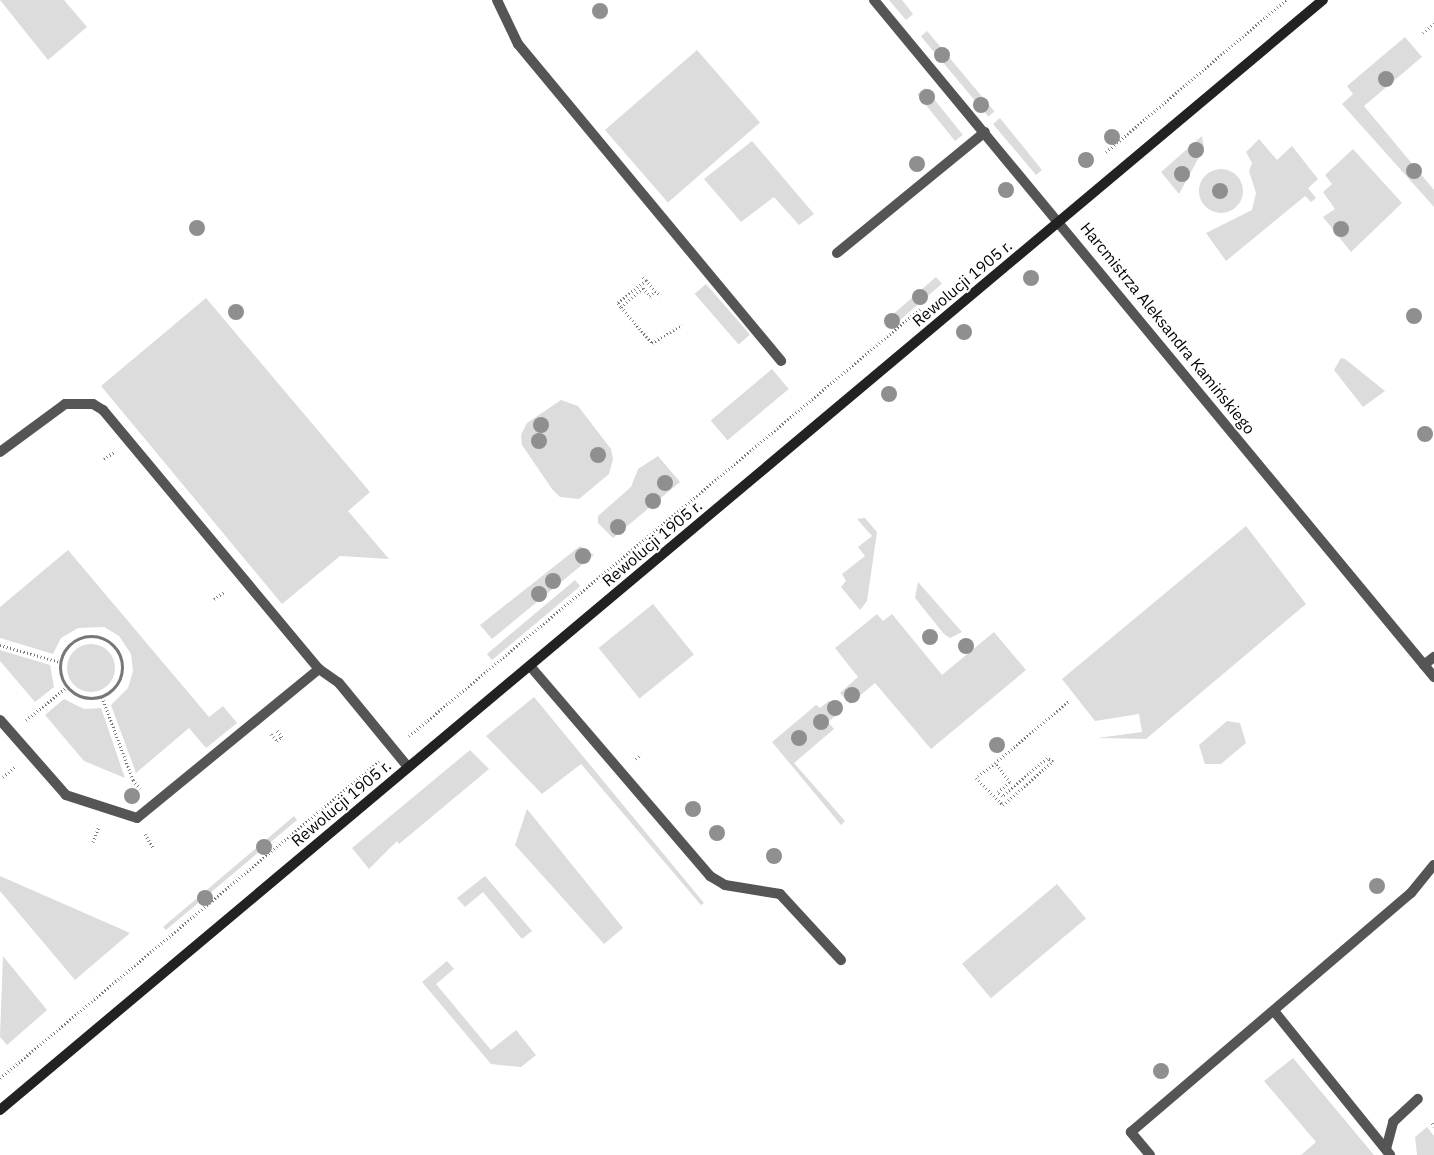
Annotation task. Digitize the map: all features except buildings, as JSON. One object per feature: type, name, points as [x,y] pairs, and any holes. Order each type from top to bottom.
[{"type":"street","points":[[497,0],[518,44],[781,361]]},
{"type":"street","name":"Harcmistrza Aleksandra Kamińskiego","points":[[874,0],[1060,220],[1434,677]]},
{"type":"street","name":"Rewolucji 1905 r.","points":[[0,1110],[1324,0]]},
{"type":"street","points":[[838,252],[984,132]]},
{"type":"street","points":[[0,452],[65,404],[93,404],[103,410],[319,669],[339,683],[408,767]]},
{"type":"street","points":[[1424,665],[1434,657]]},
{"type":"street","points":[[530,666],[710,876],[725,885],[780,894],[790,900],[841,960]]},
{"type":"street","points":[[0,720],[66,795],[131,818],[154,806],[319,669]]},
{"type":"street","points":[[1150,1155],[1131,1132],[1411,893],[1434,865]]},
{"type":"street","points":[[1274,1011],[1388,1152]]},
{"type":"street","points":[[1388,1152],[1393,1122],[1418,1099]]},
{"type":"path","points":[[1098,160],[1286,0]]},
{"type":"path","points":[[1423,33],[1434,24]]},
{"type":"path","points":[[661,295],[655,291],[645,278],[618,303],[652,342],[682,325]]},
{"type":"path","points":[[621,307],[643,288],[650,296],[655,291]]},
{"type":"path","points":[[0,1078],[923,306]]},
{"type":"path","points":[[214,600],[224,592]]},
{"type":"path","points":[[85,636],[100,637],[114,645],[122,660],[122,677],[102,697],[80,697],[66,687],[60,662],[71,643],[85,636]]},
{"type":"path","points":[[0,645],[60,662]]},
{"type":"path","points":[[11,732],[66,687]]},
{"type":"path","points":[[102,697],[132,780],[154,806]]},
{"type":"path","points":[[995,763],[1010,782],[998,792],[1002,796],[1047,758],[1053,760],[1003,806],[977,777],[1069,701]]},
{"type":"path","points":[[270,732],[277,741],[282,737]]},
{"type":"path","points":[[3,777],[19,764]]},
{"type":"path","points":[[93,842],[100,823]]},
{"type":"path","points":[[144,830],[154,849]]},
{"type":"shaded area","points":[[0,0],[64,0],[87,27],[48,60]]},
{"type":"shaded area","points":[[889,0],[902,0],[913,14],[906,20]]},
{"type":"shaded area","points":[[927,31],[994,111],[988,117],[921,36]]},
{"type":"shaded area","points":[[1405,37],[1422,57],[1364,106],[1434,190],[1434,207],[1342,104],[1353,94],[1347,86]]},
{"type":"shaded area","points":[[697,50],[760,122],[668,202],[605,130]]},
{"type":"shaded area","points":[[925,88],[963,135],[955,141],[917,94]]},
{"type":"shaded area","points":[[1000,118],[1042,170],[1036,175],[993,124]]},
{"type":"shaded area","points":[[1202,136],[1204,148],[1179,194],[1161,172]]},
{"type":"shaded area","points":[[1259,139],[1277,160],[1292,146],[1318,179],[1308,188],[1316,198],[1311,202],[1305,196],[1226,261],[1206,233],[1252,210],[1256,193],[1249,171],[1252,163],[1246,152]]},
{"type":"shaded area","points":[[752,141],[814,214],[799,225],[774,197],[741,222],[704,179]]},
{"type":"shaded area","points":[[1353,149],[1402,203],[1351,252],[1323,217],[1335,209],[1323,192],[1332,184],[1325,175]]},
{"type":"shaded area","points":[[1221,169],[1233,173],[1239,179],[1243,191],[1239,203],[1233,209],[1221,213],[1209,209],[1203,203],[1199,191],[1203,179],[1209,173]]},
{"type":"shaded area","points":[[936,277],[942,284],[894,325],[888,318]]},
{"type":"shaded area","points":[[706,284],[750,335],[739,344],[695,294]]},
{"type":"shaded area","points":[[206,298],[370,492],[348,511],[389,559],[340,556],[282,604],[101,386]]},
{"type":"shaded area","points":[[1341,358],[1345,359],[1385,391],[1363,407],[1334,370]]},
{"type":"shaded area","points":[[772,369],[789,389],[727,440],[711,420]]},
{"type":"shaded area","points":[[561,400],[578,406],[611,449],[613,459],[609,474],[579,499],[560,497],[552,489],[522,445],[521,435],[527,423]]},
{"type":"shaded area","points":[[658,456],[680,482],[613,538],[598,523],[598,516],[631,487],[638,469]]},
{"type":"shaded area","points":[[865,518],[877,532],[867,601],[860,610],[841,587],[846,581],[842,574],[865,556],[858,547],[872,536],[857,519]]},
{"type":"shaded area","points":[[1246,526],[1306,604],[1146,739],[1098,738],[1142,732],[1139,714],[1095,721],[1062,679]]},
{"type":"shaded area","points":[[580,546],[594,555],[492,639],[480,625]]},
{"type":"shaded area","points":[[68,550],[209,717],[223,706],[237,723],[206,748],[189,728],[136,773],[111,705],[128,688],[133,671],[131,654],[119,636],[104,627],[78,628],[61,638],[53,654],[0,638],[0,607]]},
{"type":"shaded area","points":[[575,580],[580,586],[492,660],[487,654]]},
{"type":"shaded area","points":[[918,582],[962,632],[950,638],[944,634],[915,598]]},
{"type":"shaded area","points":[[653,604],[694,655],[640,699],[599,648]]},
{"type":"shaded area","points":[[877,614],[883,621],[892,614],[942,675],[994,632],[1026,670],[931,749],[875,683],[850,704],[840,693],[858,677],[835,648]]},
{"type":"shaded area","points":[[91,644],[100,646],[108,651],[113,659],[115,668],[113,677],[108,685],[100,690],[91,692],[82,690],[74,685],[69,677],[67,668],[69,659],[74,651],[82,646]]},
{"type":"shaded area","points":[[0,650],[50,665],[54,687],[35,702],[0,661]]},
{"type":"shaded area","points":[[534,697],[704,903],[701,905],[581,764],[542,794],[486,736]]},
{"type":"shaded area","points":[[64,699],[84,709],[101,708],[125,778],[84,761],[45,715]]},
{"type":"shaded area","points":[[829,701],[840,712],[828,722],[834,729],[794,763],[845,821],[841,825],[772,742],[816,705],[820,708]]},
{"type":"shaded area","points":[[1227,721],[1240,723],[1246,743],[1221,764],[1205,764],[1199,745]]},
{"type":"shaded area","points":[[470,750],[489,769],[399,844],[397,841],[369,869],[352,848]]},
{"type":"shaded area","points":[[527,809],[623,928],[604,944],[515,845]]},
{"type":"shaded area","points":[[294,816],[297,820],[166,930],[163,927]]},
{"type":"shaded area","points":[[0,876],[130,933],[75,980],[0,891]]},
{"type":"shaded area","points":[[485,876],[532,931],[522,939],[483,892],[465,907],[457,898]]},
{"type":"shaded area","points":[[1057,884],[1086,918],[991,998],[962,964]]},
{"type":"shaded area","points":[[3,956],[47,1010],[7,1045],[0,1037]]},
{"type":"shaded area","points":[[447,961],[454,969],[436,984],[491,1050],[516,1030],[536,1055],[521,1067],[491,1064],[422,982]]},
{"type":"shaded area","points":[[1293,1058],[1374,1155],[1301,1155],[1316,1142],[1264,1081]]},
{"type":"shaded area","points":[[1427,1127],[1434,1136],[1434,1155],[1417,1155],[1415,1137]]}]
